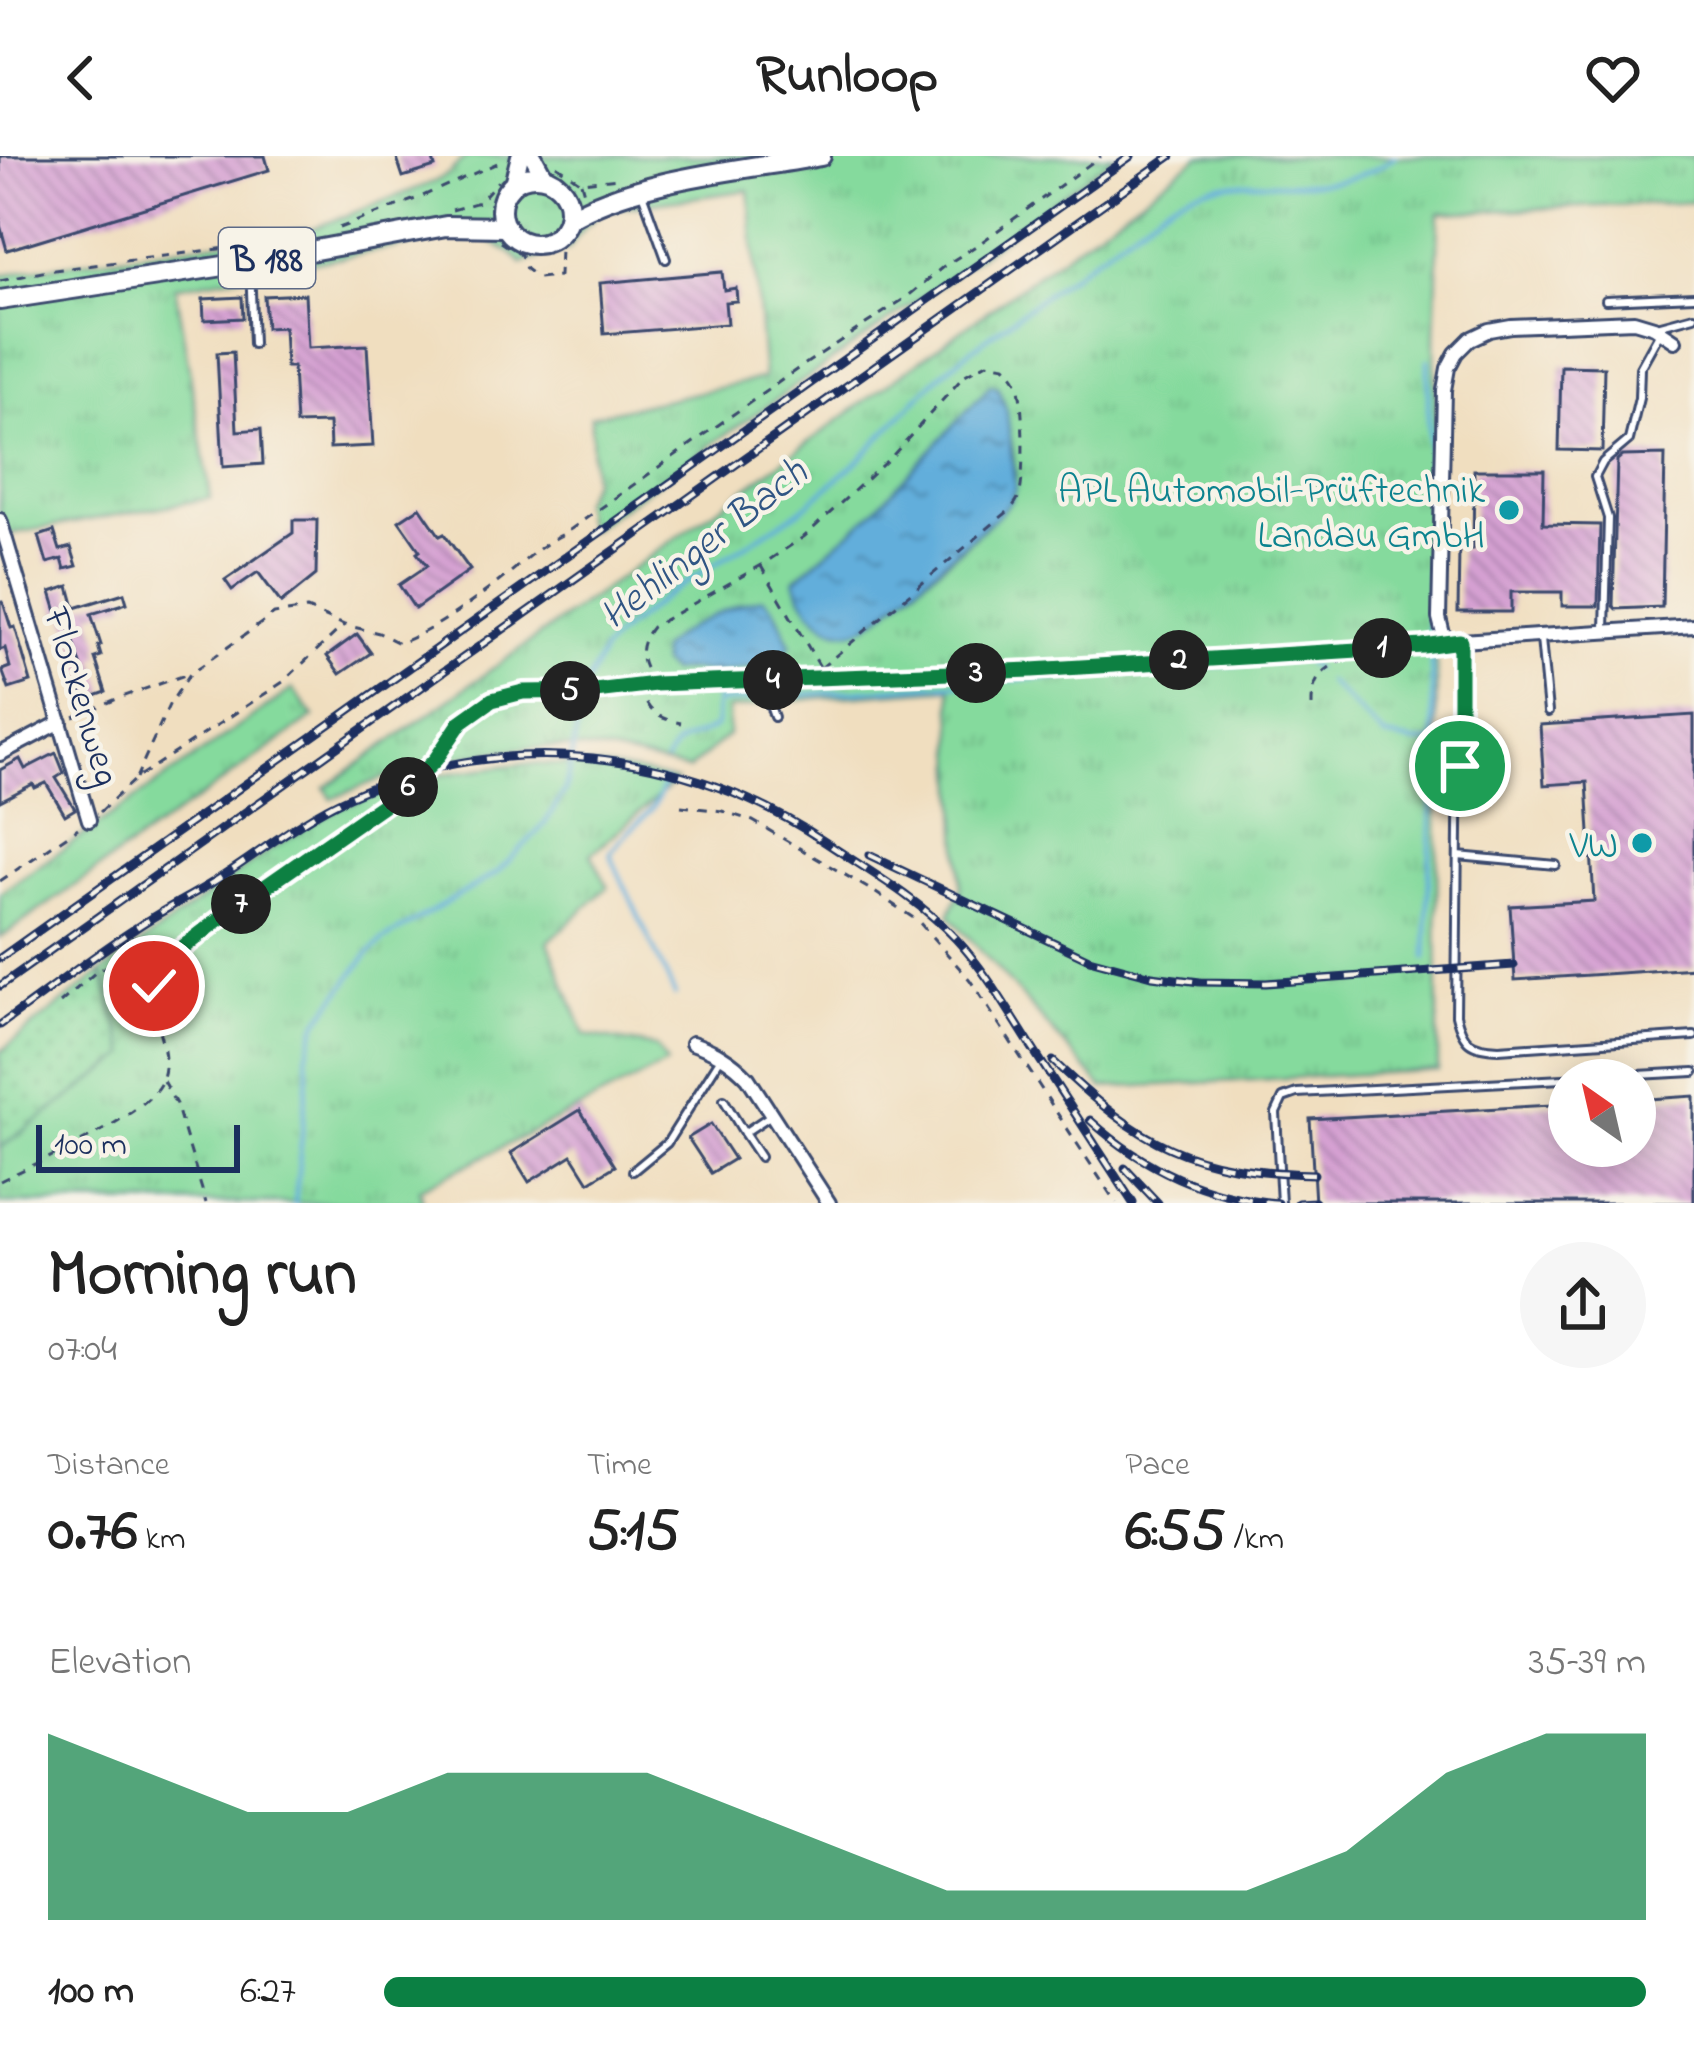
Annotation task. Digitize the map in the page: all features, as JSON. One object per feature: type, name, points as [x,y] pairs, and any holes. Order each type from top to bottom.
[{"type":"main road","points":[[533,156],[545,178]]},
{"type":"main road","points":[[481,213],[529,177],[545,178],[579,194],[641,190],[817,156]]},
{"type":"main road","points":[[512,157],[502,207],[506,227],[521,240],[541,243],[558,235],[569,225],[569,206],[579,194]]},
{"type":"main road","name":"B 188","points":[[2,293],[481,213],[506,227]]},
{"type":"street","points":[[1675,341],[1634,320],[1616,320],[1489,330],[1456,353],[1444,390],[1439,618],[1444,642],[1694,626]]},
{"type":"street","name":"Flockenweg","points":[[0,520],[89,820]]},
{"type":"street","points":[[0,754],[61,722]]},
{"type":"street","points":[[692,1043],[722,1056],[748,1078],[829,1203]]},
{"type":"lane","points":[[641,190],[665,259]]},
{"type":"lane","points":[[250,253],[253,344]]},
{"type":"lane","points":[[1606,300],[1694,296]]},
{"type":"lane","points":[[1605,632],[1608,518],[1595,477],[1603,462],[1629,440],[1640,368],[1657,329],[1694,316]]},
{"type":"lane","points":[[1540,635],[1548,712]]},
{"type":"lane","points":[[1460,641],[1456,1015],[1460,1030],[1480,1048],[1499,1049],[1694,1036]]},
{"type":"lane","points":[[772,680],[774,717]]},
{"type":"lane","points":[[1458,856],[1556,865]]},
{"type":"lane","points":[[633,1172],[661,1151],[722,1056]]},
{"type":"lane","points":[[1281,1203],[1276,1113],[1283,1098],[1298,1093],[1694,1072]]},
{"type":"lane","points":[[724,1100],[760,1157]]},
{"type":"lane","points":[[744,1132],[772,1115]]},
{"type":"path","points":[[61,722],[190,674],[274,614],[307,609],[399,643],[417,637],[907,297],[1101,156]]},
{"type":"path","points":[[512,157],[481,213],[485,232],[521,255],[526,269],[538,278],[559,276],[560,248],[569,225]]},
{"type":"path","points":[[358,228],[338,229],[512,157]]},
{"type":"path","points":[[449,218],[481,213]]},
{"type":"path","points":[[2,293],[47,271],[250,253]]},
{"type":"path","points":[[655,684],[640,659],[644,637],[652,627],[805,536],[894,454],[965,375],[995,363],[1005,367],[1018,384],[1020,398],[1023,479],[1018,497],[1011,508],[821,668],[818,679]]},
{"type":"path","points":[[760,566],[821,668]]},
{"type":"path","points":[[0,881],[89,820],[136,778],[283,682],[344,625]]},
{"type":"path","points":[[0,1180],[124,1118],[148,1100],[163,1079],[166,1065],[153,1014],[154,986],[177,952],[419,778],[461,722],[509,694],[1032,670],[1444,642]]},
{"type":"path","points":[[1312,706],[1312,689],[1319,674],[1361,650]]},
{"type":"path","points":[[136,778],[169,706],[190,674]]},
{"type":"path","points":[[639,686],[651,712],[681,723]]},
{"type":"path","points":[[681,806],[753,821],[918,921],[970,980],[1116,1203]]},
{"type":"path","points":[[60,1003],[96,972],[119,960],[139,970],[154,986]]},
{"type":"path","points":[[163,1079],[176,1104],[206,1203]]},
{"type":"green space","points":[[466,156],[1115,156],[588,531],[581,502],[592,480],[591,416],[764,378],[749,190],[603,210],[569,249],[522,263],[474,233],[175,287],[211,498],[0,536],[0,276],[314,228],[434,182]]},
{"type":"green space","points":[[1199,156],[1694,156],[1694,202],[1439,213],[1435,337],[1438,1070],[1103,1088],[949,915],[961,889],[951,688],[728,709],[728,735],[688,770],[587,749],[522,748],[424,765],[332,799],[325,788],[749,486]],"holes":[[[998,389],[1015,470],[1013,491],[1005,504],[974,537],[882,615],[851,630],[830,625],[795,579],[870,515],[972,406]],[[741,603],[773,661],[717,673],[685,668],[672,638]]]},
{"type":"green space","points":[[293,689],[314,717],[0,938],[0,893]]},
{"type":"green space","points":[[520,764],[599,767],[676,781],[591,854],[608,887],[548,942],[585,1035],[656,1047],[667,1064],[419,1189],[423,1203],[0,1203],[0,1148],[127,1055],[102,972],[268,851],[337,809],[408,783]]},
{"type":"green space","points":[[102,972],[127,1055],[0,1148],[0,1052]]},
{"type":"water","points":[[991,385],[998,388],[1007,411],[1015,488],[1011,500],[870,624],[846,631],[826,624],[809,609],[795,580],[870,515]]},
{"type":"water","points":[[763,598],[774,608],[791,645],[777,657],[749,668],[719,672],[671,672],[661,664],[661,649],[682,632]]},
{"type":"building","points":[[0,156],[265,156],[269,170],[7,250],[0,225]]},
{"type":"building","points":[[396,156],[432,156],[435,167],[403,177]]},
{"type":"building","points":[[722,272],[724,290],[736,288],[737,301],[725,302],[727,324],[604,334],[600,283]]},
{"type":"building","points":[[305,294],[308,348],[367,345],[373,446],[330,448],[329,423],[296,424],[293,367],[286,367],[284,327],[266,328],[264,296]]},
{"type":"building","points":[[242,297],[243,318],[204,320],[203,299]]},
{"type":"building","points":[[233,352],[237,431],[261,429],[263,464],[223,467],[217,353]]},
{"type":"building","points":[[1561,366],[1604,367],[1602,451],[1559,450]]},
{"type":"building","points":[[1665,455],[1662,607],[1616,609],[1617,460]]},
{"type":"building","name":"APL Automobil-Prüftechnik Landau GmbH","points":[[1474,470],[1544,470],[1543,524],[1600,525],[1598,606],[1562,606],[1562,592],[1511,592],[1511,612],[1458,612],[1459,549],[1473,549]]},
{"type":"building","points":[[420,507],[470,570],[415,609],[399,585],[427,566],[399,521]]},
{"type":"building","points":[[293,520],[317,520],[316,575],[281,603],[258,572],[232,590],[225,580],[293,533]]},
{"type":"building","points":[[54,531],[60,550],[71,547],[77,566],[65,569],[62,559],[47,563],[39,536]]},
{"type":"building","points":[[69,586],[75,608],[124,593],[127,603],[91,614],[101,645],[101,656],[95,658],[106,692],[84,700],[79,683],[86,681],[65,613],[58,615],[51,592]]},
{"type":"building","points":[[0,602],[11,628],[15,627],[31,682],[9,689],[2,670],[10,667],[5,648],[0,650]]},
{"type":"building","points":[[357,634],[371,653],[340,674],[327,656]]},
{"type":"building","name":"VW","points":[[1694,715],[1694,968],[1515,980],[1510,906],[1594,901],[1587,782],[1544,785],[1540,725]]},
{"type":"building","points":[[56,753],[64,773],[56,778],[75,809],[65,815],[46,783],[35,788],[33,784],[0,801],[0,770],[20,759],[25,769]]},
{"type":"building","points":[[1694,1096],[1694,1203],[1315,1203],[1310,1119],[1548,1105],[1548,1167],[1656,1167],[1656,1099]]},
{"type":"building","points":[[580,1110],[615,1166],[589,1182],[572,1155],[529,1182],[511,1153]]},
{"type":"building","points":[[711,1124],[734,1159],[711,1173],[688,1138]]},
{"type":"waterway","name":"Hehlinger Bach","points":[[295,1203],[307,1055],[317,1023],[383,940],[497,873],[544,825],[565,791],[585,687],[603,651],[617,636],[665,596],[801,510],[856,463],[964,355],[1166,205],[1194,191],[1223,185],[1340,180],[1368,172],[1395,156]]},
{"type":"waterway","points":[[1428,360],[1429,636]]},
{"type":"waterway","points":[[783,696],[1304,659],[1314,668]]},
{"type":"waterway","points":[[1426,958],[1434,741],[1431,661]]},
{"type":"waterway","points":[[1328,682],[1385,737],[1432,741]]},
{"type":"waterway","points":[[666,761],[682,742],[716,726],[717,693]]},
{"type":"waterway","points":[[717,703],[763,698]]},
{"type":"waterway","points":[[664,781],[655,804],[610,854],[675,995]]},
{"type":"railway","points":[[0,958],[1131,156]]},
{"type":"railway","points":[[0,986],[1171,156]]},
{"type":"railway","points":[[0,1025],[144,922],[349,797],[408,775],[469,761],[593,758],[714,785],[771,810],[926,911],[986,976],[1133,1203]]},
{"type":"railway","points":[[869,855],[1089,959],[1152,976],[1266,983],[1514,965]]},
{"type":"railway","points":[[1053,1061],[1114,1114],[1170,1148],[1233,1167],[1314,1174]]},
{"type":"railway","points":[[1090,1120],[1132,1153],[1177,1178],[1225,1194],[1278,1203]]},
{"type":"railway","points":[[1125,1168],[1158,1203]]},
{"type":"railway","points":[[1298,1203],[1315,1202]]},
{"type":"place","name":"APL Automobil-Prüftechnik Landau GmbH","points":[[1509,510]]},
{"type":"place","name":"VW","points":[[1642,843]]},
{"type":"route","points":[[154,986],[177,952],[410,786],[428,770],[461,722],[509,694],[1032,670],[1460,641],[1460,766]]}]
